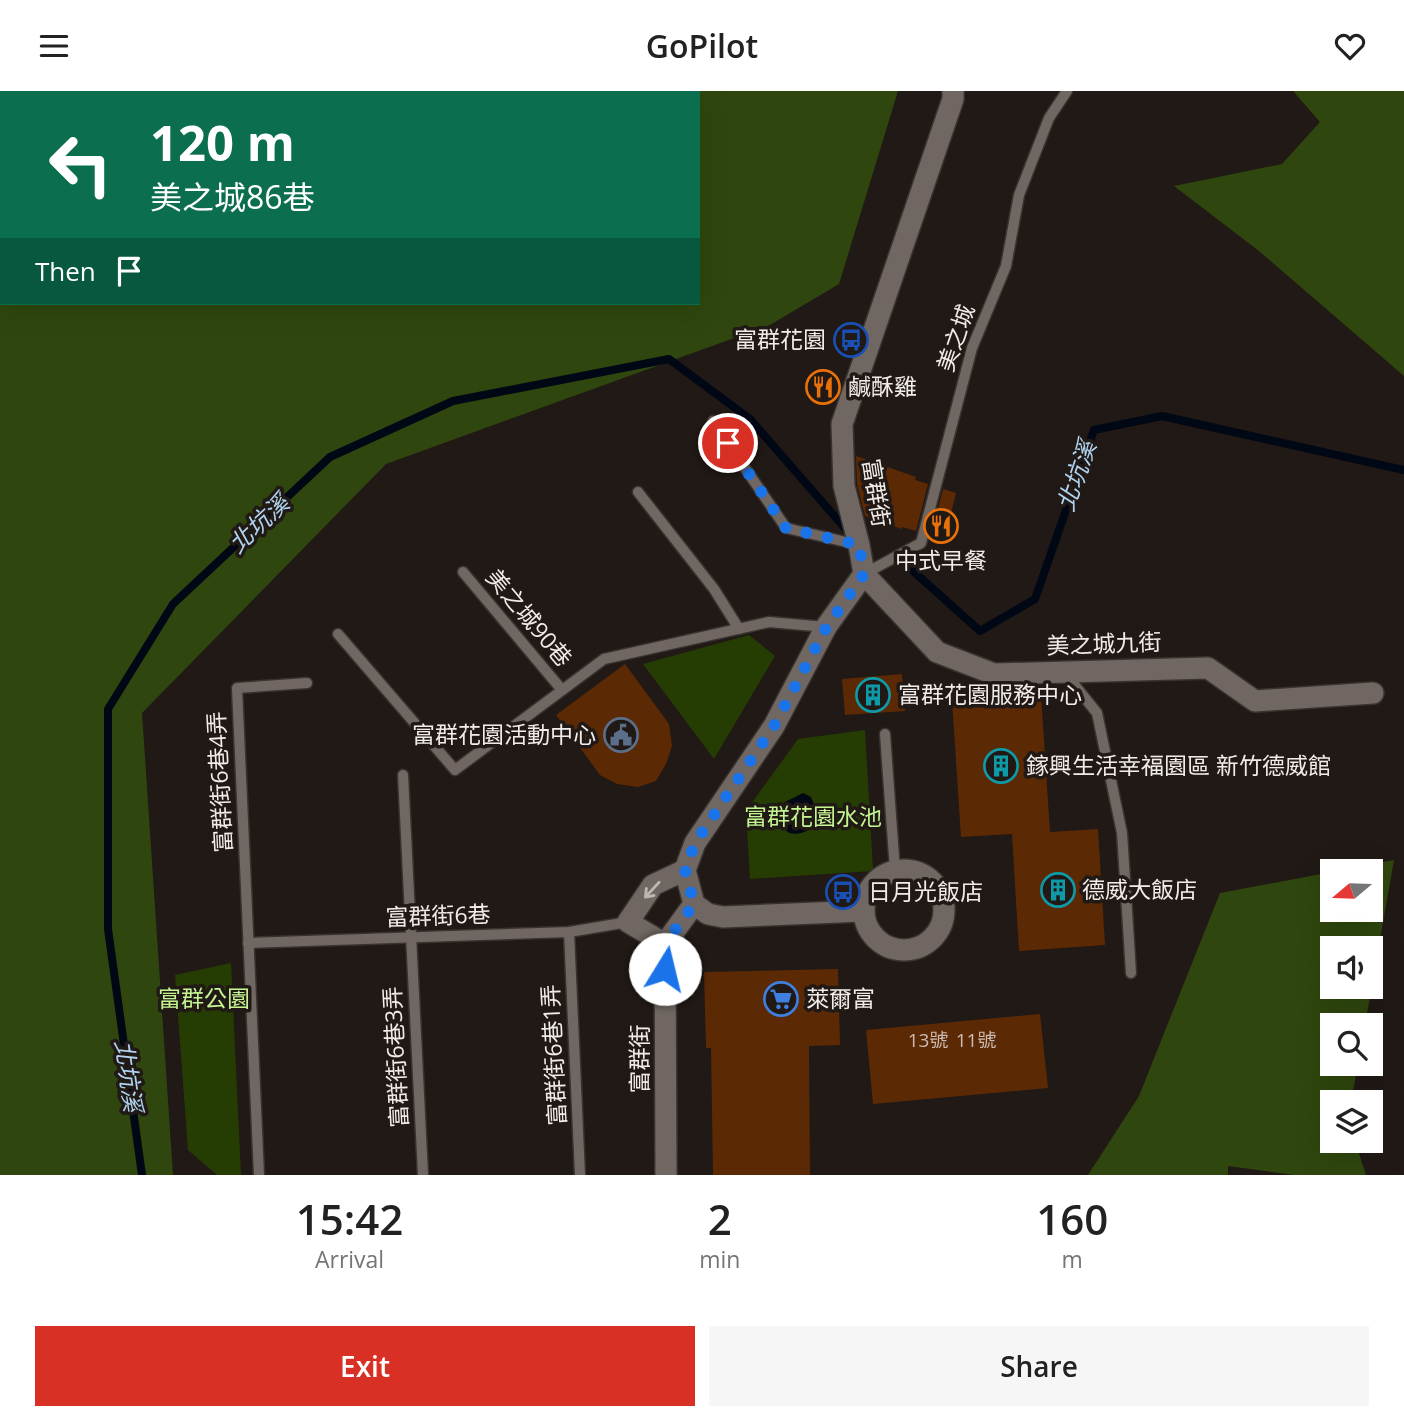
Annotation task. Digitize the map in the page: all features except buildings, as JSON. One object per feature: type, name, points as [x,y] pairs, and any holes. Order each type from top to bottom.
[{"type":"street","name":"富群街","points":[[864,574],[844,486],[842,424],[949,112],[953,91]]},
{"type":"street","points":[[863,911],[723,916],[708,914],[694,904],[685,870],[695,843],[774,726],[826,628],[864,574]]},
{"type":"street","name":"美之城九街","points":[[864,574],[937,652],[994,674],[1208,668],[1255,701],[1373,693]]},
{"type":"street","points":[[685,870],[653,885],[628,922],[665,944],[694,904]]},
{"type":"street","points":[[895,870],[909,870],[933,882],[941,893],[944,906],[944,919],[939,932],[919,948],[906,951],[893,950],[881,944],[865,924],[863,911],[872,885],[895,870]]},
{"type":"street","name":"富群街","points":[[665,944],[666,1175]]},
{"type":"lane","name":"美之城","points":[[864,574],[921,543],[972,348],[1006,266],[1019,195],[1049,118],[1067,91]]},
{"type":"lane","points":[[713,421],[786,528],[859,545]]},
{"type":"lane","points":[[638,492],[714,589],[739,629]]},
{"type":"lane","name":"美之城90巷","points":[[463,572],[562,690]]},
{"type":"lane","points":[[338,634],[455,770],[604,659],[769,622],[826,628]]},
{"type":"lane","points":[[1064,672],[1097,713],[1122,833],[1131,973]]},
{"type":"lane","name":"富群街6巷4弄","points":[[248,943],[237,688],[307,683]]},
{"type":"lane","points":[[885,734],[895,870]]},
{"type":"lane","name":"富群街6巷3弄","points":[[403,775],[423,1175]]},
{"type":"lane","name":"富群街6巷","points":[[248,943],[569,932],[628,922]]},
{"type":"lane","name":"富群街6巷1弄","points":[[569,932],[580,1175]]},
{"type":"lane","points":[[248,943],[259,1175]]},
{"type":"green space","points":[[700,91],[898,91],[839,284],[770,325],[386,464],[142,713],[173,1175],[0,1175],[0,305],[700,305]]},
{"type":"green space","points":[[1293,91],[1404,91],[1404,376],[1259,251],[1174,186],[1282,164],[1320,122]]},
{"type":"green space","points":[[749,635],[775,656],[714,759],[643,664]]},
{"type":"green space","name":"富群花園水池","points":[[865,730],[873,871],[750,879],[746,811],[798,739]]},
{"type":"green space","points":[[1394,860],[1381,936],[1320,936],[1320,999],[1370,999],[1367,1013],[1320,1013],[1320,1076],[1356,1076],[1353,1090],[1320,1090],[1320,1153],[1359,1153],[1366,1175],[1294,1175],[1228,1166],[1228,1175],[1088,1175],[1139,1096],[1220,893],[1320,874],[1320,922],[1383,922],[1383,862]]},
{"type":"green space","name":"富群公園","points":[[231,963],[241,1175],[217,1175],[188,1150],[175,975]]},
{"type":"shaded area","points":[[803,793],[811,797],[816,814],[815,823],[806,831],[789,833],[780,826],[777,812],[785,802]]},
{"type":"waterway","name":"北坑溪","points":[[142,1175],[108,929],[108,709],[173,604],[330,457],[453,401],[669,359],[750,419],[850,534]]},
{"type":"waterway","name":"北坑溪","points":[[913,571],[980,631],[1035,599],[1094,430],[1162,416],[1404,470]]},
{"type":"place","name":"富群花園","points":[[851,340]]},
{"type":"place","name":"鹹酥雞","points":[[823,387]]},
{"type":"place","name":"中式早餐","points":[[941,526]]},
{"type":"place","name":"富群花園服務中心","points":[[873,695]]},
{"type":"place","name":"富群花園活動中心","points":[[621,735]]},
{"type":"place","name":"鎵興生活幸福園區 新竹德威館","points":[[1001,766]]},
{"type":"place","name":"德威大飯店","points":[[1058,890]]},
{"type":"place","name":"日月光飯店","points":[[843,892]]},
{"type":"place","name":"萊爾富","points":[[781,999]]},
{"type":"route","points":[[665,969],[665,944],[694,904],[685,870],[695,843],[774,726],[826,628],[864,574],[859,545],[786,528],[728,443]]}]
